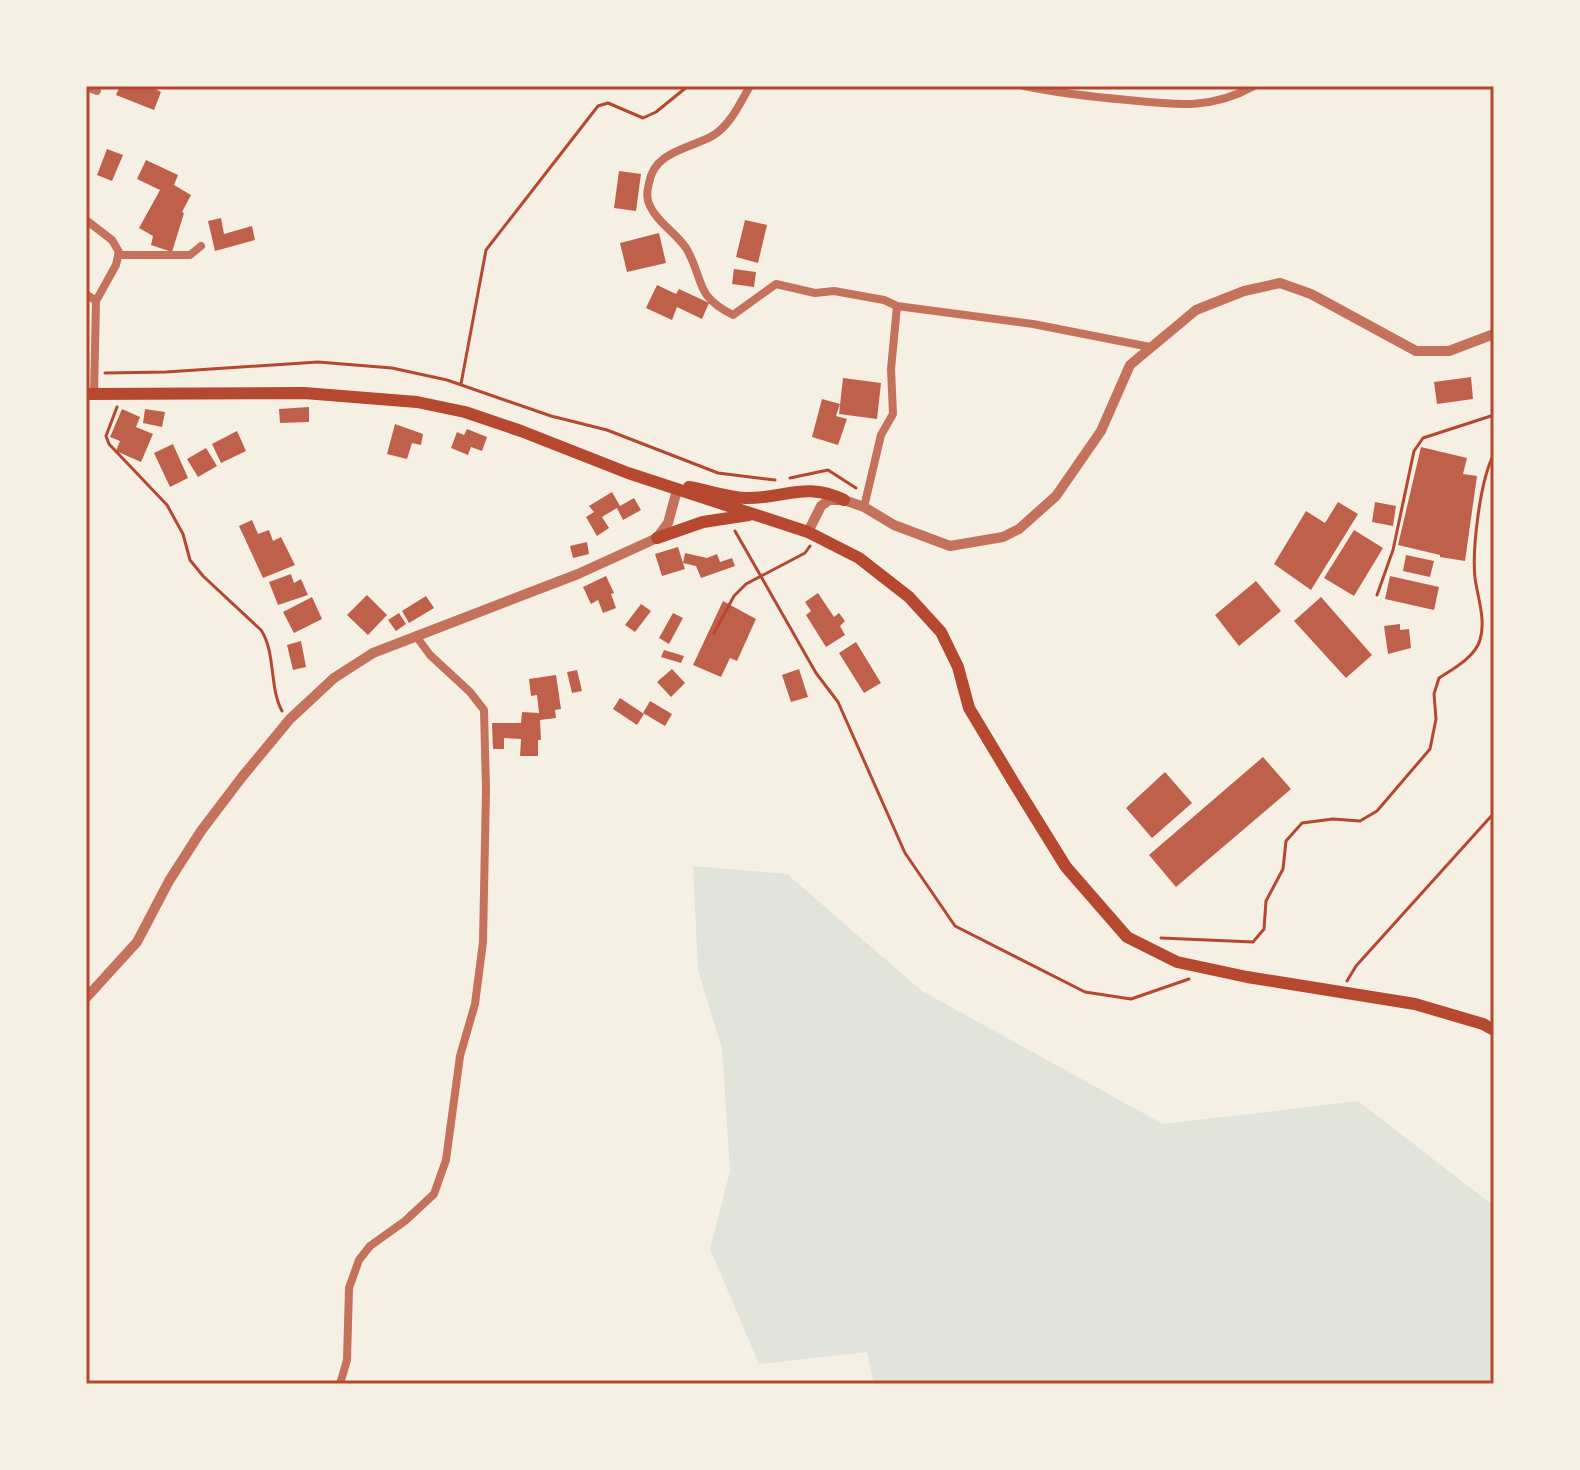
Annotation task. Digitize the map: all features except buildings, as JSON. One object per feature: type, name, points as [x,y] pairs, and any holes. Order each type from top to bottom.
[{"type":"main road","points":[[90,394],[304,393],[417,402],[465,412],[677,490],[812,534],[859,558],[909,597],[941,632],[958,667],[969,708],[1014,783],[1066,867],[1127,937],[1177,962],[1415,1004],[1494,1030]]},
{"type":"main road","points":[[658,483],[743,498],[812,489],[844,500]]},
{"type":"main road","points":[[657,538],[728,516],[757,514]]},
{"type":"street","points":[[750,86],[734,115],[716,134],[665,156],[651,170],[646,195],[651,209],[687,250],[700,286],[715,306],[733,315],[776,284],[815,293],[834,291],[884,300],[897,306],[1033,324],[1150,347]]},
{"type":"street","points":[[1024,86],[1067,95],[1182,106],[1218,101],[1254,86]]},
{"type":"street","points":[[86,87],[97,91]]},
{"type":"street","points":[[86,220],[112,240],[119,252],[116,265],[96,301],[90,394]]},
{"type":"street","points":[[118,255],[190,255],[201,246]]},
{"type":"street","points":[[812,534],[821,506],[829,500],[844,500],[864,507],[907,531],[950,546],[1003,537],[1019,529],[1056,496],[1101,431],[1130,365],[1196,310],[1244,291],[1280,283],[1311,294],[1416,351],[1449,351],[1494,334]]},
{"type":"street","points":[[86,294],[96,301]]},
{"type":"street","points":[[864,507],[881,435],[893,414],[891,369],[897,306]]},
{"type":"street","points":[[86,998],[137,942],[169,881],[201,831],[290,719],[334,678],[373,653],[578,574],[657,538],[668,523],[677,490]]},
{"type":"street","points":[[340,1384],[347,1360],[349,1288],[359,1260],[370,1246],[405,1221],[434,1194],[446,1160],[460,1056],[475,1004],[483,942],[484,710],[470,692],[430,655],[416,636]]},
{"type":"path","points":[[461,384],[486,250],[598,106],[608,103],[643,118],[656,112],[688,86]]},
{"type":"path","points":[[119,394],[116,413],[106,436],[109,444],[167,505],[183,534],[190,560],[203,576],[261,630],[266,638],[280,709],[290,719]]},
{"type":"path","points":[[1377,595],[1393,550],[1414,451],[1423,438],[1494,415]]},
{"type":"path","points":[[1159,938],[1253,942],[1264,929],[1266,901],[1283,869],[1286,841],[1302,823],[1333,819],[1360,821],[1377,811],[1430,749],[1436,719],[1434,694],[1439,678],[1456,668],[1480,642],[1482,618],[1475,575],[1479,510],[1494,454]]},
{"type":"path","points":[[728,516],[816,673],[838,702],[905,853],[955,926],[1085,992],[1105,997],[1131,999],[1189,979],[1203,967]]},
{"type":"path","points":[[714,633],[734,596],[746,584],[805,553],[812,534]]},
{"type":"path","points":[[1341,992],[1356,966],[1494,813]]},
{"type":"shaded area","points":[[693,866],[787,874],[922,991],[1163,1124],[1358,1101],[1494,1206],[1494,1384],[874,1384],[867,1352],[759,1364],[710,1249],[730,1171],[722,1049],[698,970]]}]
